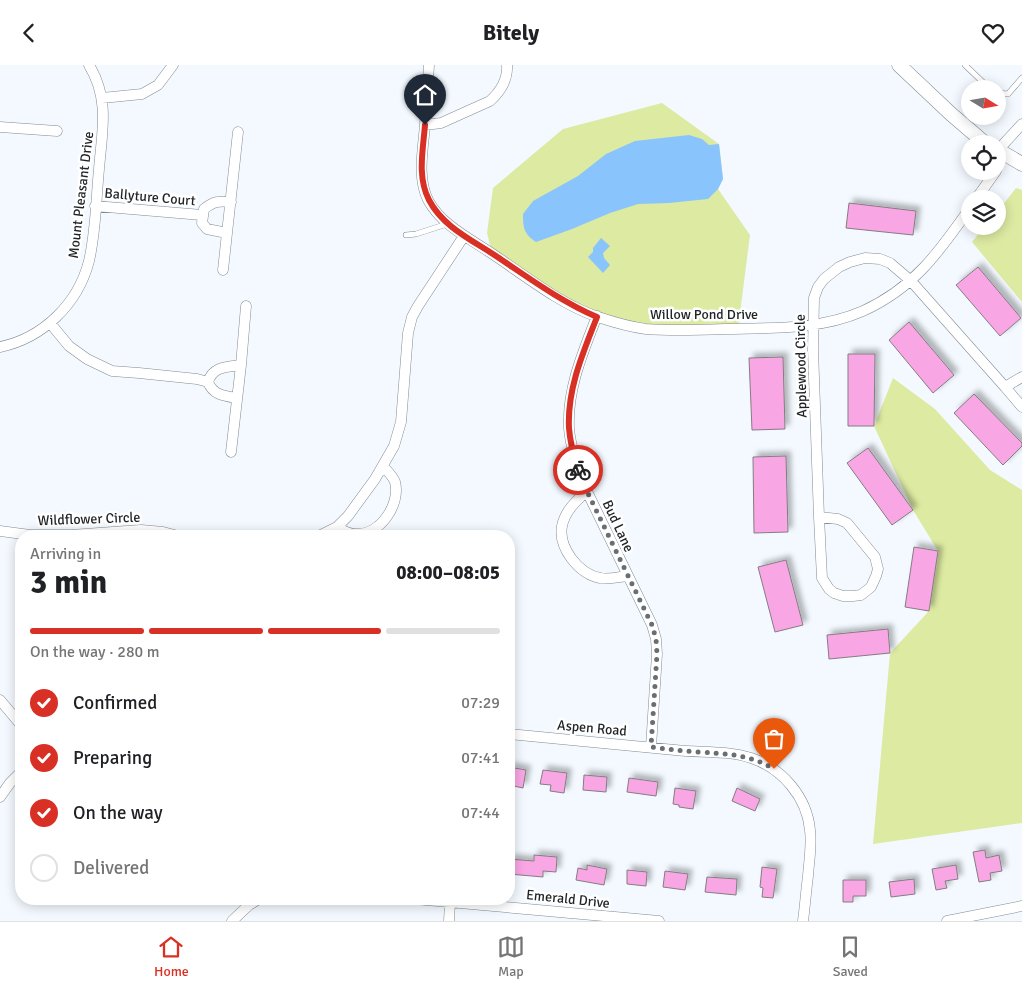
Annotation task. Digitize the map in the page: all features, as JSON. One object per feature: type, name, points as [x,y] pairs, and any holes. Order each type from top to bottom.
[{"type":"main road","points":[[899,65],[976,135]]},
{"type":"main road","points":[[1006,154],[1021,162]]},
{"type":"street","name":"Mount Pleasant Drive","points":[[0,347],[28,337],[50,323],[70,301],[85,273],[92,242],[104,115],[98,81],[89,65]]},
{"type":"street","points":[[102,98],[142,94],[158,85],[172,65]]},
{"type":"street","name":"Willow Pond Drive","points":[[429,65],[421,169],[424,189],[437,213],[464,235],[557,297],[597,317],[645,329],[674,330],[770,328],[813,325],[840,319],[861,312],[878,303],[911,281],[935,255],[961,220]]},
{"type":"street","points":[[425,125],[442,123],[490,101],[502,88],[508,65]]},
{"type":"street","points":[[1006,145],[1022,124]]},
{"type":"street","points":[[0,127],[57,131]]},
{"type":"street","points":[[223,270],[238,132]]},
{"type":"street","name":"Ballyture Court","points":[[227,233],[206,229],[202,223],[202,215],[204,209],[211,203],[216,201],[231,202]]},
{"type":"street","name":"Ballyture Court","points":[[96,206],[202,215]]},
{"type":"street","points":[[331,530],[337,527],[357,505],[394,446],[401,422],[408,333],[412,317],[464,235]]},
{"type":"street","name":"Applewood Circle","points":[[819,517],[838,519],[847,523],[875,557],[878,569],[876,576],[871,587],[860,595],[853,597],[834,593],[822,579],[819,517],[813,325],[814,298],[818,287],[824,279],[839,267],[865,258],[880,259],[890,263],[911,281],[1022,407]]},
{"type":"street","points":[[231,452],[246,306]]},
{"type":"street","name":"Bud Lane","points":[[597,317],[571,392],[570,430],[573,452],[580,477],[652,625],[656,639],[657,662],[651,747]]},
{"type":"street","points":[[50,323],[70,346],[87,359],[112,371],[197,379],[208,382]]},
{"type":"street","points":[[208,382],[213,373],[220,368],[241,365]]},
{"type":"street","points":[[1005,387],[1022,377]]},
{"type":"street","points":[[208,382],[214,392],[219,395],[238,398]]},
{"type":"street","points":[[371,530],[384,521],[394,505],[396,490],[394,481],[383,466]]},
{"type":"street","points":[[587,491],[573,504],[562,524],[564,545],[569,555],[588,573],[603,579],[627,576]]},
{"type":"street","points":[[337,527],[343,530]]},
{"type":"street","name":"Wildflower Circle","points":[[0,531],[15,533]]},
{"type":"street","points":[[0,700],[15,718]]},
{"type":"street","name":"Aspen Road","points":[[515,735],[736,754],[751,758],[774,769],[785,778],[802,801],[810,830],[803,921]]},
{"type":"street","points":[[0,797],[15,778]]},
{"type":"street","points":[[232,921],[249,905]]},
{"type":"street","points":[[448,921],[450,905]]},
{"type":"street","name":"Emerald Drive","points":[[480,905],[627,920],[658,921]]},
{"type":"street","points":[[948,921],[1022,906]]},
{"type":"lane","points":[[965,65],[981,80]]},
{"type":"lane","points":[[1006,94],[1008,94],[1022,78]]},
{"type":"lane","points":[[406,235],[416,234],[448,223]]},
{"type":"green space","points":[[662,103],[719,144],[723,179],[718,189],[750,235],[738,329],[674,330],[597,316],[492,253],[487,233],[493,188],[563,129]]},
{"type":"green space","points":[[1016,188],[1022,190],[1022,302],[972,242],[978,235],[1006,235],[1006,201]]},
{"type":"green space","points":[[893,378],[935,409],[990,470],[1022,490],[1022,823],[873,844],[890,653],[929,611],[938,551],[913,510],[874,426]]},
{"type":"water","points":[[689,135],[702,139],[709,145],[719,144],[723,179],[718,189],[708,199],[638,204],[536,242],[527,233],[524,227],[523,214],[533,201],[578,176],[606,154],[635,141]]},
{"type":"water","points":[[601,238],[610,246],[603,253],[604,258],[610,265],[603,273],[588,257]]},
{"type":"building","points":[[849,203],[916,211],[913,235],[846,228]]},
{"type":"building","points":[[978,267],[1021,318],[1000,336],[956,285]]},
{"type":"building","points":[[909,322],[954,375],[933,393],[889,340]]},
{"type":"building","points":[[848,354],[875,354],[874,426],[848,426]]},
{"type":"building","points":[[783,357],[785,429],[752,430],[749,358]]},
{"type":"building","points":[[974,394],[1022,443],[1022,446],[1003,465],[954,413]]},
{"type":"building","points":[[868,448],[913,510],[892,525],[847,463]]},
{"type":"building","points":[[786,456],[788,532],[754,533],[753,457]]},
{"type":"building","points":[[914,547],[938,551],[929,611],[905,607]]},
{"type":"building","points":[[786,560],[803,625],[775,632],[758,567]]},
{"type":"building","points":[[888,629],[890,653],[829,659],[827,635]]},
{"type":"building","points":[[515,768],[526,770],[523,788],[515,786]]},
{"type":"building","points":[[543,770],[567,773],[564,793],[550,791],[551,785],[540,784]]},
{"type":"building","points":[[584,775],[607,777],[606,792],[583,790]]},
{"type":"building","points":[[629,778],[658,782],[656,796],[627,792]]},
{"type":"building","points":[[675,788],[696,791],[693,809],[673,804]]},
{"type":"building","points":[[737,788],[760,799],[755,811],[732,801]]},
{"type":"building","points":[[985,850],[986,858],[999,855],[1002,871],[990,873],[991,880],[979,882],[973,852]]},
{"type":"building","points":[[534,855],[557,857],[556,872],[543,871],[543,877],[515,875],[515,859],[534,861]]},
{"type":"building","points":[[587,865],[607,869],[604,885],[576,880],[578,868],[587,870]]},
{"type":"building","points":[[956,865],[958,879],[945,881],[947,888],[936,890],[932,869]]},
{"type":"building","points":[[762,867],[777,869],[773,898],[762,897],[763,888],[760,887]]},
{"type":"building","points":[[627,870],[647,872],[646,886],[627,884]]},
{"type":"building","points":[[665,871],[688,874],[685,890],[663,887]]},
{"type":"building","points":[[707,877],[737,879],[736,895],[705,892]]},
{"type":"building","points":[[914,879],[915,894],[891,897],[889,882]]},
{"type":"building","points":[[843,880],[866,880],[866,896],[853,896],[853,902],[843,902]]},
{"type":"way so far","points":[[578,470],[652,625],[656,639],[657,662],[651,747],[736,754],[751,758],[774,769]]},
{"type":"route","points":[[425,125],[422,177],[424,189],[437,213],[471,241],[557,297],[597,317],[587,341],[571,392],[570,430],[578,470]]}]
